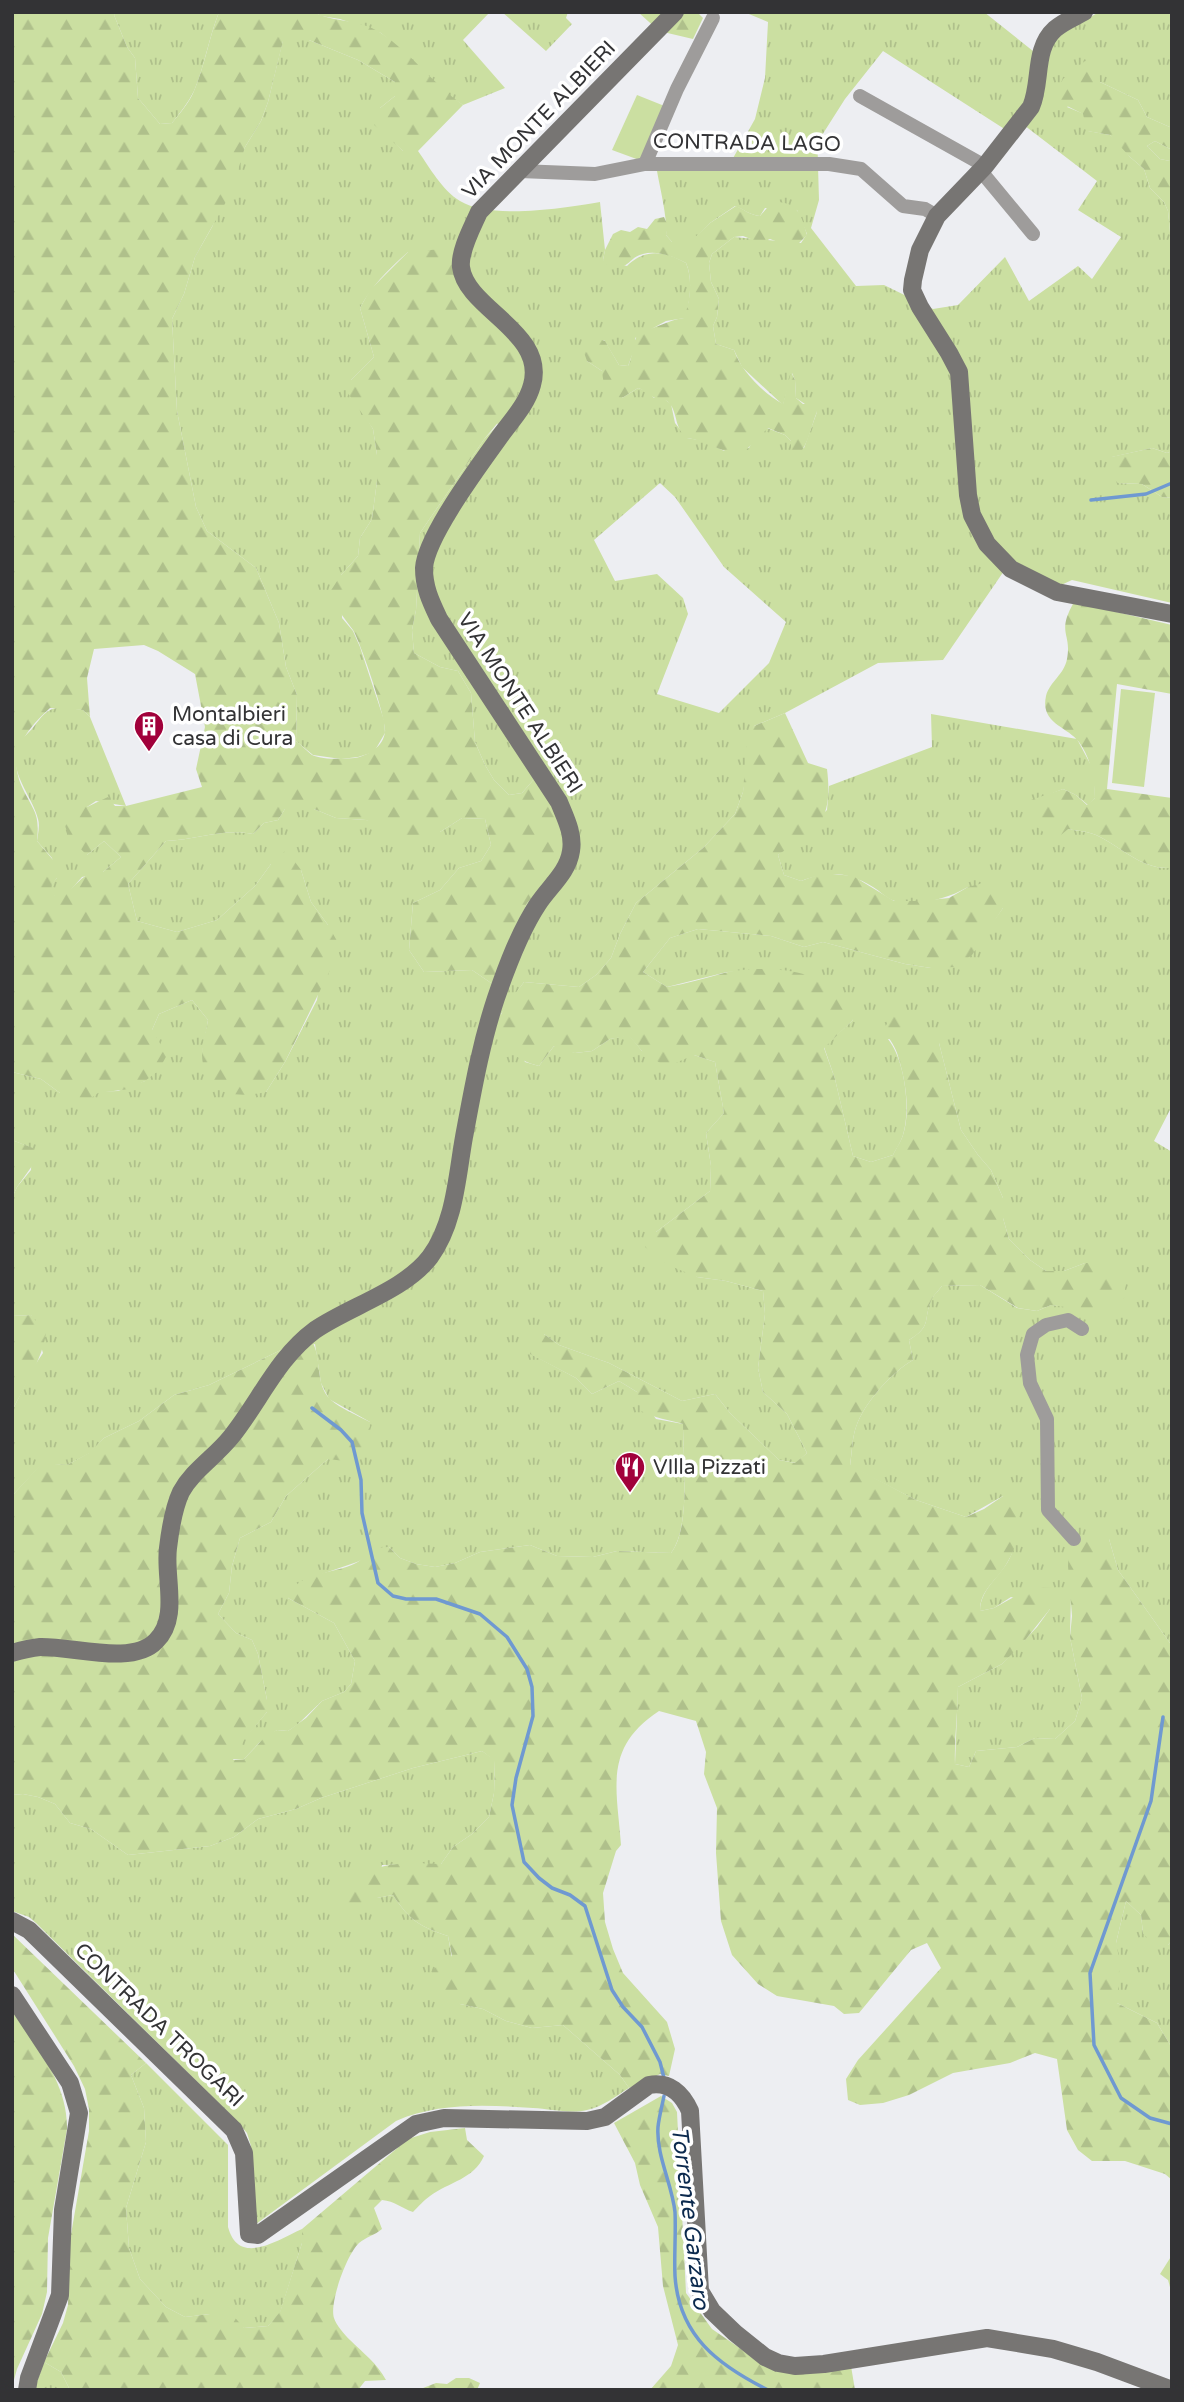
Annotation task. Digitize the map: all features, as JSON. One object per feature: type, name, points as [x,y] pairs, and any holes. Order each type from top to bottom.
[{"type":"street","name":"VIA MONTE ALBIERI","points":[[12,1653],[43,1647],[128,1654],[144,1650],[155,1643],[165,1632],[169,1611],[168,1548],[173,1522],[179,1495],[191,1476],[230,1439],[288,1354],[316,1330],[409,1277],[428,1259],[442,1240],[452,1207],[481,1045],[493,1006],[522,934],[538,904],[562,874],[570,859],[572,847],[570,832],[559,802],[439,619],[427,594],[424,569],[434,537],[483,459],[522,407],[534,377],[527,349],[505,322],[469,287],[461,267],[466,241],[479,212],[675,12]]},
{"type":"street","points":[[1084,12],[1055,29],[1047,39],[1040,54],[1035,96],[1023,117],[982,168],[937,216],[920,250],[912,290],[959,372],[968,495],[972,515],[987,544],[1011,569],[1057,592],[1172,614]]},
{"type":"street","points":[[645,164],[677,89],[713,18]]},
{"type":"street","points":[[860,96],[982,168],[1033,233]]},
{"type":"street","name":"CONTRADA LAGO","points":[[520,171],[595,174],[645,164],[829,164],[861,169],[903,206],[925,209],[937,216]]},
{"type":"street","points":[[1074,1539],[1048,1510],[1046,1419],[1030,1383],[1027,1354],[1033,1334],[1046,1325],[1068,1320],[1082,1329]]},
{"type":"street","name":"CONTRADA TROGARI","points":[[12,1921],[29,1930],[234,2130],[244,2153],[249,2234],[258,2235],[416,2124],[444,2118],[587,2121],[605,2117],[649,2085],[657,2083],[673,2087],[690,2111],[700,2291],[712,2311],[765,2357],[794,2366],[824,2364],[987,2338],[1053,2349],[1172,2390]]},
{"type":"street","points":[[12,1995],[70,2084],[79,2113],[63,2210],[60,2295],[27,2390]]},
{"type":"green space","points":[[12,12],[115,12],[127,47],[135,58],[138,98],[160,124],[172,123],[192,95],[219,12],[314,12],[364,25],[392,41],[463,105],[418,151],[403,151],[372,123],[380,108],[395,96],[395,82],[358,60],[309,40],[283,41],[261,121],[245,147],[231,193],[195,257],[184,294],[172,319],[177,411],[196,507],[207,531],[256,568],[279,623],[286,667],[297,695],[296,741],[317,757],[355,758],[374,750],[385,732],[378,697],[353,630],[328,595],[358,556],[360,538],[372,519],[377,481],[373,429],[347,392],[351,380],[374,357],[360,308],[370,290],[408,252],[442,249],[462,258],[467,276],[523,351],[521,376],[511,407],[485,438],[420,533],[416,610],[412,630],[414,653],[440,667],[458,671],[471,693],[475,742],[494,780],[509,795],[522,793],[535,778],[552,800],[566,850],[542,889],[527,903],[494,985],[472,970],[424,972],[409,950],[413,903],[440,890],[459,868],[481,861],[491,845],[485,819],[462,818],[440,832],[420,837],[403,836],[366,820],[336,818],[314,809],[285,809],[278,820],[264,823],[253,834],[231,832],[166,841],[128,884],[137,921],[177,932],[217,920],[255,886],[271,864],[286,850],[301,870],[311,902],[341,948],[285,1062],[266,1092],[232,1094],[222,1091],[208,1078],[202,1054],[208,1020],[192,1000],[159,1014],[152,1030],[167,1055],[158,1071],[129,1089],[98,1093],[83,1104],[60,1093],[41,1079],[12,1072]],"holes":[[[144,645],[195,674],[205,727],[196,769],[202,787],[126,806],[115,806],[108,797],[87,807],[77,802],[66,805],[65,827],[87,855],[104,841],[121,857],[103,872],[88,874],[68,891],[55,896],[50,887],[57,878],[59,867],[37,841],[37,818],[18,777],[17,754],[21,744],[50,708],[83,710],[90,717],[87,678],[94,649]]]},
{"type":"green space","points":[[115,12],[219,12],[194,91],[172,123],[160,124],[138,98],[135,58],[127,47]]},
{"type":"green space","points":[[314,12],[490,12],[463,40],[505,88],[463,105],[442,91],[381,33]]},
{"type":"green space","points":[[502,12],[568,12],[566,18],[572,24],[546,51]]},
{"type":"green space","points":[[638,12],[697,12],[703,18],[693,39],[659,31]]},
{"type":"green space","points":[[744,12],[984,12],[1038,55],[1060,35],[1099,12],[1172,12],[1172,128],[1147,117],[1138,100],[1100,82],[1067,107],[1084,114],[1088,131],[1110,135],[1118,141],[1144,169],[1150,188],[1164,202],[1168,211],[1172,254],[1172,451],[1167,453],[1152,448],[1112,457],[1118,483],[1142,484],[1162,497],[1172,498],[1172,603],[1072,580],[1046,592],[1006,568],[943,660],[878,663],[785,713],[754,726],[743,792],[735,814],[703,848],[636,903],[611,958],[596,975],[579,987],[524,982],[501,1014],[525,1062],[539,1066],[554,1046],[575,1053],[592,1051],[610,1039],[629,1035],[642,1051],[694,1055],[715,1062],[724,1113],[706,1133],[711,1166],[710,1191],[656,1232],[697,1277],[726,1281],[763,1291],[765,1314],[758,1368],[763,1392],[787,1414],[807,1453],[796,1463],[779,1460],[730,1413],[715,1394],[682,1401],[609,1363],[559,1345],[544,1334],[531,1354],[576,1378],[592,1394],[619,1381],[637,1392],[656,1419],[683,1424],[684,1510],[677,1541],[671,1553],[617,1551],[593,1557],[557,1556],[530,1545],[480,1552],[455,1563],[435,1567],[400,1558],[389,1547],[319,1575],[288,1598],[334,1623],[355,1661],[351,1684],[344,1692],[322,1701],[288,1731],[277,1730],[259,1743],[243,1760],[232,1759],[243,1740],[267,1712],[258,1654],[252,1640],[236,1633],[218,1614],[229,1593],[232,1566],[240,1538],[271,1522],[286,1496],[370,1422],[329,1399],[321,1383],[315,1344],[283,1349],[209,1385],[174,1395],[139,1421],[104,1438],[90,1453],[67,1465],[42,1464],[12,1496],[12,1411],[43,1353],[31,1315],[12,1316],[12,1198],[31,1170],[32,1148],[12,1140],[12,1072],[41,1079],[60,1093],[118,1091],[145,1081],[152,1030],[159,1014],[192,1000],[208,1020],[202,1053],[266,1092],[317,1000],[328,925],[311,902],[301,870],[271,864],[255,886],[217,920],[177,932],[137,921],[128,884],[166,841],[231,832],[253,834],[264,823],[278,820],[285,809],[314,809],[336,818],[440,832],[462,818],[485,819],[491,845],[481,861],[459,868],[440,890],[413,903],[409,950],[424,972],[472,970],[494,985],[527,903],[542,889],[535,778],[522,793],[509,795],[494,780],[475,742],[471,693],[458,671],[440,667],[414,653],[412,630],[416,610],[420,533],[485,438],[498,425],[420,252],[408,252],[394,265],[375,285],[360,308],[374,357],[351,380],[373,429],[377,481],[372,519],[360,538],[358,556],[341,575],[342,618],[353,631],[360,647],[384,720],[385,733],[374,752],[358,757],[341,759],[313,755],[296,741],[297,695],[286,667],[279,623],[256,568],[207,531],[196,507],[177,411],[172,319],[184,294],[195,257],[212,227],[245,147],[261,121],[283,40],[309,40],[358,60],[395,82],[395,96],[380,108],[390,138],[403,151],[418,151],[442,185],[460,201],[474,207],[509,211],[600,202],[605,250],[603,260],[627,266],[641,256],[655,253],[686,263],[690,290],[685,318],[666,321],[635,338],[635,347],[628,366],[619,365],[604,340],[587,361],[602,371],[622,398],[638,388],[647,391],[654,398],[663,398],[671,404],[675,423],[687,438],[705,441],[724,451],[749,448],[753,440],[767,428],[785,435],[791,441],[791,451],[804,448],[817,412],[796,398],[792,373],[783,405],[742,367],[734,350],[716,344],[713,326],[719,299],[711,282],[709,263],[712,254],[734,237],[801,243],[807,234],[797,210],[765,208],[760,216],[735,206],[710,223],[691,242],[672,242],[666,235],[657,171],[818,166],[819,200],[811,228],[856,286],[884,285],[933,309],[958,305],[1005,257],[1029,301],[1078,266],[1092,279],[1121,237],[1078,210],[1097,181],[1016,119],[1006,130],[883,51],[845,99],[817,143],[818,160],[732,160],[755,119],[765,78],[768,22]],"holes":[[[660,483],[675,497],[724,567],[786,622],[769,663],[719,713],[657,694],[688,614],[683,598],[657,574],[615,581],[594,540]]]},
{"type":"green space","points":[[1085,61],[1099,68],[1100,82],[1138,100],[1147,117],[1172,128],[1172,150],[1155,141],[1147,146],[1160,159],[1170,161],[1172,166],[1172,254],[1168,211],[1164,202],[1150,188],[1144,169],[1110,135],[1087,131],[1083,114],[1053,99],[1063,79]]},
{"type":"green space","points":[[637,95],[667,107],[642,161],[612,150]]},
{"type":"green space","points":[[1155,141],[1172,150],[1172,166],[1170,161],[1160,159],[1147,146]]},
{"type":"green space","points":[[772,202],[787,204],[797,210],[807,235],[794,248],[785,249],[770,239],[761,243],[743,236],[734,237],[712,254],[709,263],[711,282],[719,299],[713,326],[716,344],[734,350],[748,374],[768,394],[783,404],[791,372],[795,380],[796,398],[803,404],[813,404],[817,412],[808,439],[797,456],[791,460],[791,441],[785,435],[768,428],[742,454],[686,438],[666,400],[653,397],[638,388],[622,398],[609,393],[602,371],[587,361],[581,344],[587,336],[605,341],[619,365],[628,366],[640,331],[684,318],[686,312],[690,283],[686,263],[666,255],[648,253],[622,267],[609,268],[603,260],[613,234],[621,230],[630,232],[638,227],[647,229],[655,219],[664,217],[668,226],[666,235],[672,242],[690,242],[710,223],[736,206],[760,216]]},
{"type":"green space","points":[[1152,448],[1167,453],[1172,451],[1172,498],[1162,497],[1142,484],[1118,483],[1106,472],[1111,457]]},
{"type":"green space","points":[[1074,602],[1172,625],[1172,694],[1117,684],[1107,789],[1172,798],[1172,868],[1141,862],[1089,833],[1068,829],[1054,841],[1023,815],[1031,800],[1063,789],[1076,795],[1087,805],[1095,798],[1091,768],[1083,748],[1074,737],[1051,719],[1045,705],[1048,691],[1067,659],[1065,627]]},
{"type":"green space","points":[[1121,689],[1155,693],[1144,787],[1112,783]]},
{"type":"green space","points":[[61,707],[83,710],[90,717],[126,806],[96,801],[87,807],[87,855],[104,841],[121,857],[103,872],[82,877],[66,895],[55,897],[49,887],[57,878],[52,858],[37,841],[38,819],[15,761],[16,751],[23,739],[46,713]]},
{"type":"green space","points":[[785,713],[808,763],[827,769],[828,788],[827,806],[815,830],[778,855],[784,875],[801,881],[823,873],[853,876],[894,901],[949,898],[968,887],[987,882],[1004,890],[1003,908],[972,955],[955,967],[931,968],[905,964],[823,942],[804,947],[771,936],[698,929],[670,938],[643,972],[667,987],[724,973],[772,969],[806,975],[835,989],[846,1002],[853,1020],[824,1048],[835,1079],[853,1156],[871,1162],[893,1155],[903,1135],[907,1115],[905,1083],[900,1062],[884,1029],[892,1015],[917,1020],[939,1043],[961,1130],[991,1170],[1003,1198],[1003,1218],[1009,1239],[1030,1260],[1046,1271],[1064,1271],[1085,1263],[1108,1263],[1126,1281],[1124,1298],[1111,1309],[1086,1310],[1051,1305],[1037,1311],[1018,1308],[980,1285],[942,1286],[931,1301],[924,1327],[909,1340],[913,1360],[896,1372],[865,1408],[856,1427],[850,1465],[916,1500],[966,1517],[1003,1496],[1017,1503],[1019,1526],[1014,1549],[986,1591],[980,1611],[994,1608],[1032,1587],[1053,1588],[1050,1609],[1022,1644],[1002,1664],[958,1687],[955,1764],[969,1767],[976,1751],[1017,1747],[1035,1738],[1055,1739],[1075,1721],[1082,1698],[1070,1637],[1072,1616],[1069,1548],[1090,1536],[1109,1539],[1118,1570],[1172,1646],[1172,1940],[1168,1945],[1156,1948],[1143,1933],[1141,1915],[1126,1901],[1116,1943],[1120,1962],[1117,2003],[1157,2023],[1172,2048],[1172,2180],[1165,2174],[1125,2161],[1092,2161],[1078,2150],[1067,2130],[1057,2059],[1035,2053],[1010,2063],[953,2073],[909,2095],[883,2103],[860,2105],[848,2100],[846,2079],[858,2060],[941,1968],[927,1943],[911,1950],[859,2013],[844,2014],[834,2006],[777,1996],[758,1984],[732,1955],[721,1921],[716,1853],[717,1808],[704,1774],[706,1752],[696,1721],[659,1711],[641,1725],[629,1740],[621,1755],[618,1770],[616,1787],[621,1845],[616,1851],[603,1893],[605,1922],[623,1973],[667,2022],[675,2049],[669,2076],[660,2074],[629,2088],[620,2075],[563,2025],[532,2028],[506,2021],[483,2009],[460,2004],[434,1988],[432,1970],[452,1956],[448,1936],[416,1922],[393,1895],[377,1898],[363,1912],[332,1908],[336,1892],[374,1869],[410,1863],[441,1864],[453,1847],[472,1834],[489,1817],[494,1793],[495,1761],[482,1751],[413,1768],[321,1798],[296,1809],[258,1819],[234,1837],[210,1846],[128,1855],[91,1829],[70,1823],[55,1804],[38,1797],[12,1795],[12,1496],[42,1463],[67,1465],[89,1453],[104,1438],[139,1421],[174,1395],[209,1385],[309,1338],[314,1344],[322,1386],[331,1400],[370,1422],[370,1442],[353,1462],[328,1459],[286,1496],[271,1522],[240,1538],[232,1566],[229,1593],[218,1614],[236,1633],[252,1640],[258,1654],[267,1712],[244,1740],[233,1760],[243,1760],[267,1735],[277,1730],[288,1731],[306,1718],[322,1701],[344,1692],[351,1684],[355,1661],[334,1623],[288,1598],[299,1582],[356,1563],[372,1548],[389,1547],[400,1558],[435,1567],[455,1563],[480,1552],[530,1545],[557,1556],[593,1557],[617,1551],[671,1553],[677,1542],[684,1510],[683,1424],[641,1411],[637,1392],[619,1381],[592,1394],[576,1378],[530,1354],[533,1332],[544,1334],[559,1345],[609,1363],[682,1401],[715,1394],[730,1413],[779,1460],[795,1463],[807,1453],[787,1414],[763,1392],[758,1368],[765,1314],[763,1291],[726,1281],[697,1277],[668,1265],[645,1247],[656,1232],[710,1191],[711,1166],[706,1133],[724,1113],[715,1062],[694,1055],[666,1067],[642,1051],[629,1036],[610,1039],[592,1051],[575,1053],[560,1051],[554,1046],[539,1066],[514,1055],[499,1034],[501,1015],[524,982],[579,987],[596,975],[611,958],[636,903],[703,848],[735,814],[743,792],[747,740],[754,726]]},
{"type":"green space","points":[[931,714],[1077,739],[1094,771],[1095,798],[1088,805],[1063,789],[1048,795],[1068,829],[1096,835],[1141,862],[1172,868],[1172,1106],[1154,1141],[1172,1152],[1172,1646],[1118,1570],[1109,1539],[1071,1596],[1070,1637],[1082,1698],[1075,1721],[1055,1739],[1035,1738],[1017,1747],[976,1751],[969,1767],[955,1764],[958,1687],[1002,1664],[1050,1609],[1011,1597],[994,1608],[980,1611],[984,1594],[1010,1558],[1014,1545],[1003,1496],[966,1517],[916,1500],[850,1466],[855,1431],[865,1408],[880,1389],[896,1372],[913,1360],[909,1340],[924,1327],[931,1300],[942,1286],[980,1285],[1017,1308],[1037,1311],[1051,1305],[1062,1306],[1085,1263],[1064,1271],[1046,1271],[1030,1260],[1009,1239],[1003,1218],[1003,1198],[991,1170],[961,1130],[939,1043],[888,1039],[899,1059],[905,1085],[905,1124],[902,1138],[893,1155],[871,1162],[853,1156],[835,1079],[824,1047],[853,1020],[777,970],[727,972],[667,987],[643,972],[670,938],[698,929],[771,936],[804,947],[823,942],[905,964],[931,968],[990,926],[1003,908],[968,887],[933,900],[914,903],[895,901],[846,875],[820,875],[801,881],[784,875],[778,855],[827,810],[829,786],[932,747]]},
{"type":"green space","points":[[12,1140],[33,1148],[37,1159],[12,1198]]},
{"type":"green space","points":[[31,1315],[46,1333],[37,1363],[12,1411],[12,1316]]},
{"type":"green space","points":[[482,1751],[495,1760],[494,1793],[489,1817],[472,1834],[453,1847],[441,1864],[382,1865],[377,1898],[393,1895],[416,1922],[448,1936],[460,2004],[483,2009],[506,2021],[532,2028],[563,2025],[620,2075],[629,2088],[593,2109],[581,2111],[481,2106],[446,2108],[412,2115],[396,2121],[252,2227],[251,2146],[247,2133],[36,1923],[29,1917],[12,1911],[12,1795],[38,1797],[55,1804],[70,1823],[91,1829],[128,1855],[210,1846],[234,1837],[258,1819],[296,1809],[321,1798],[413,1768]]},
{"type":"green space","points":[[1126,1901],[1141,1915],[1143,1933],[1168,1945],[1172,1940],[1172,2048],[1157,2023],[1117,2003],[1116,1943]]},
{"type":"green space","points":[[12,1934],[146,2063],[131,2075],[144,2108],[146,2142],[126,2208],[129,2248],[140,2279],[166,2307],[185,2317],[210,2314],[224,2305],[244,2328],[268,2326],[280,2312],[302,2243],[302,2229],[408,2139],[430,2132],[465,2128],[467,2140],[484,2156],[480,2164],[468,2175],[430,2196],[413,2212],[382,2200],[374,2208],[382,2229],[359,2243],[349,2257],[340,2279],[334,2302],[335,2321],[386,2380],[365,2381],[358,2390],[70,2390],[61,2372],[44,2362],[63,2323],[68,2305],[70,2240],[89,2131],[89,2109],[85,2089],[74,2066],[12,1968]]},
{"type":"green space","points":[[12,2009],[56,2081],[66,2112],[67,2129],[48,2238],[47,2292],[42,2314],[17,2369],[12,2387]]},
{"type":"green space","points":[[146,2063],[228,2145],[228,2227],[233,2239],[241,2246],[260,2247],[302,2229],[302,2243],[280,2313],[268,2326],[244,2328],[210,2314],[185,2317],[166,2307],[140,2279],[129,2248],[126,2208],[146,2142],[144,2108],[131,2075]]},
{"type":"green space","points":[[661,2096],[672,2103],[677,2112],[686,2293],[712,2329],[766,2366],[851,2366],[855,2390],[650,2390],[671,2366],[678,2345],[663,2286],[658,2227],[640,2185],[635,2163],[614,2123]]},
{"type":"green space","points":[[1172,2255],[1172,2294],[1168,2280],[1160,2274]]},
{"type":"green space","points":[[44,2362],[61,2372],[70,2390],[34,2390]]},
{"type":"green space","points":[[456,2378],[469,2378],[480,2383],[477,2390],[418,2390],[436,2383],[447,2384]]},
{"type":"waterway","points":[[1091,500],[1146,494],[1172,483]]},
{"type":"waterway","name":"Torrente Garzaro","points":[[312,1408],[352,1442],[361,1480],[362,1513],[378,1583],[393,1596],[436,1599],[480,1614],[507,1637],[527,1669],[532,1687],[533,1716],[516,1778],[512,1805],[524,1862],[552,1888],[570,1895],[585,1906],[612,1990],[623,2007],[642,2027],[660,2062],[664,2078]]},
{"type":"waterway","points":[[1163,1717],[1151,1801],[1090,1973],[1094,2045],[1121,2098],[1150,2118],[1172,2124]]},
{"type":"waterway","name":"Torrente Garzaro","points":[[664,2096],[658,2123],[658,2138],[675,2212],[675,2276],[684,2316],[704,2346],[718,2359],[768,2390]]},
{"type":"place","name":"Montalbieri casa di Cura","points":[[149,753]]},
{"type":"place","name":"VIlla Pizzati","points":[[630,1494]]}]
